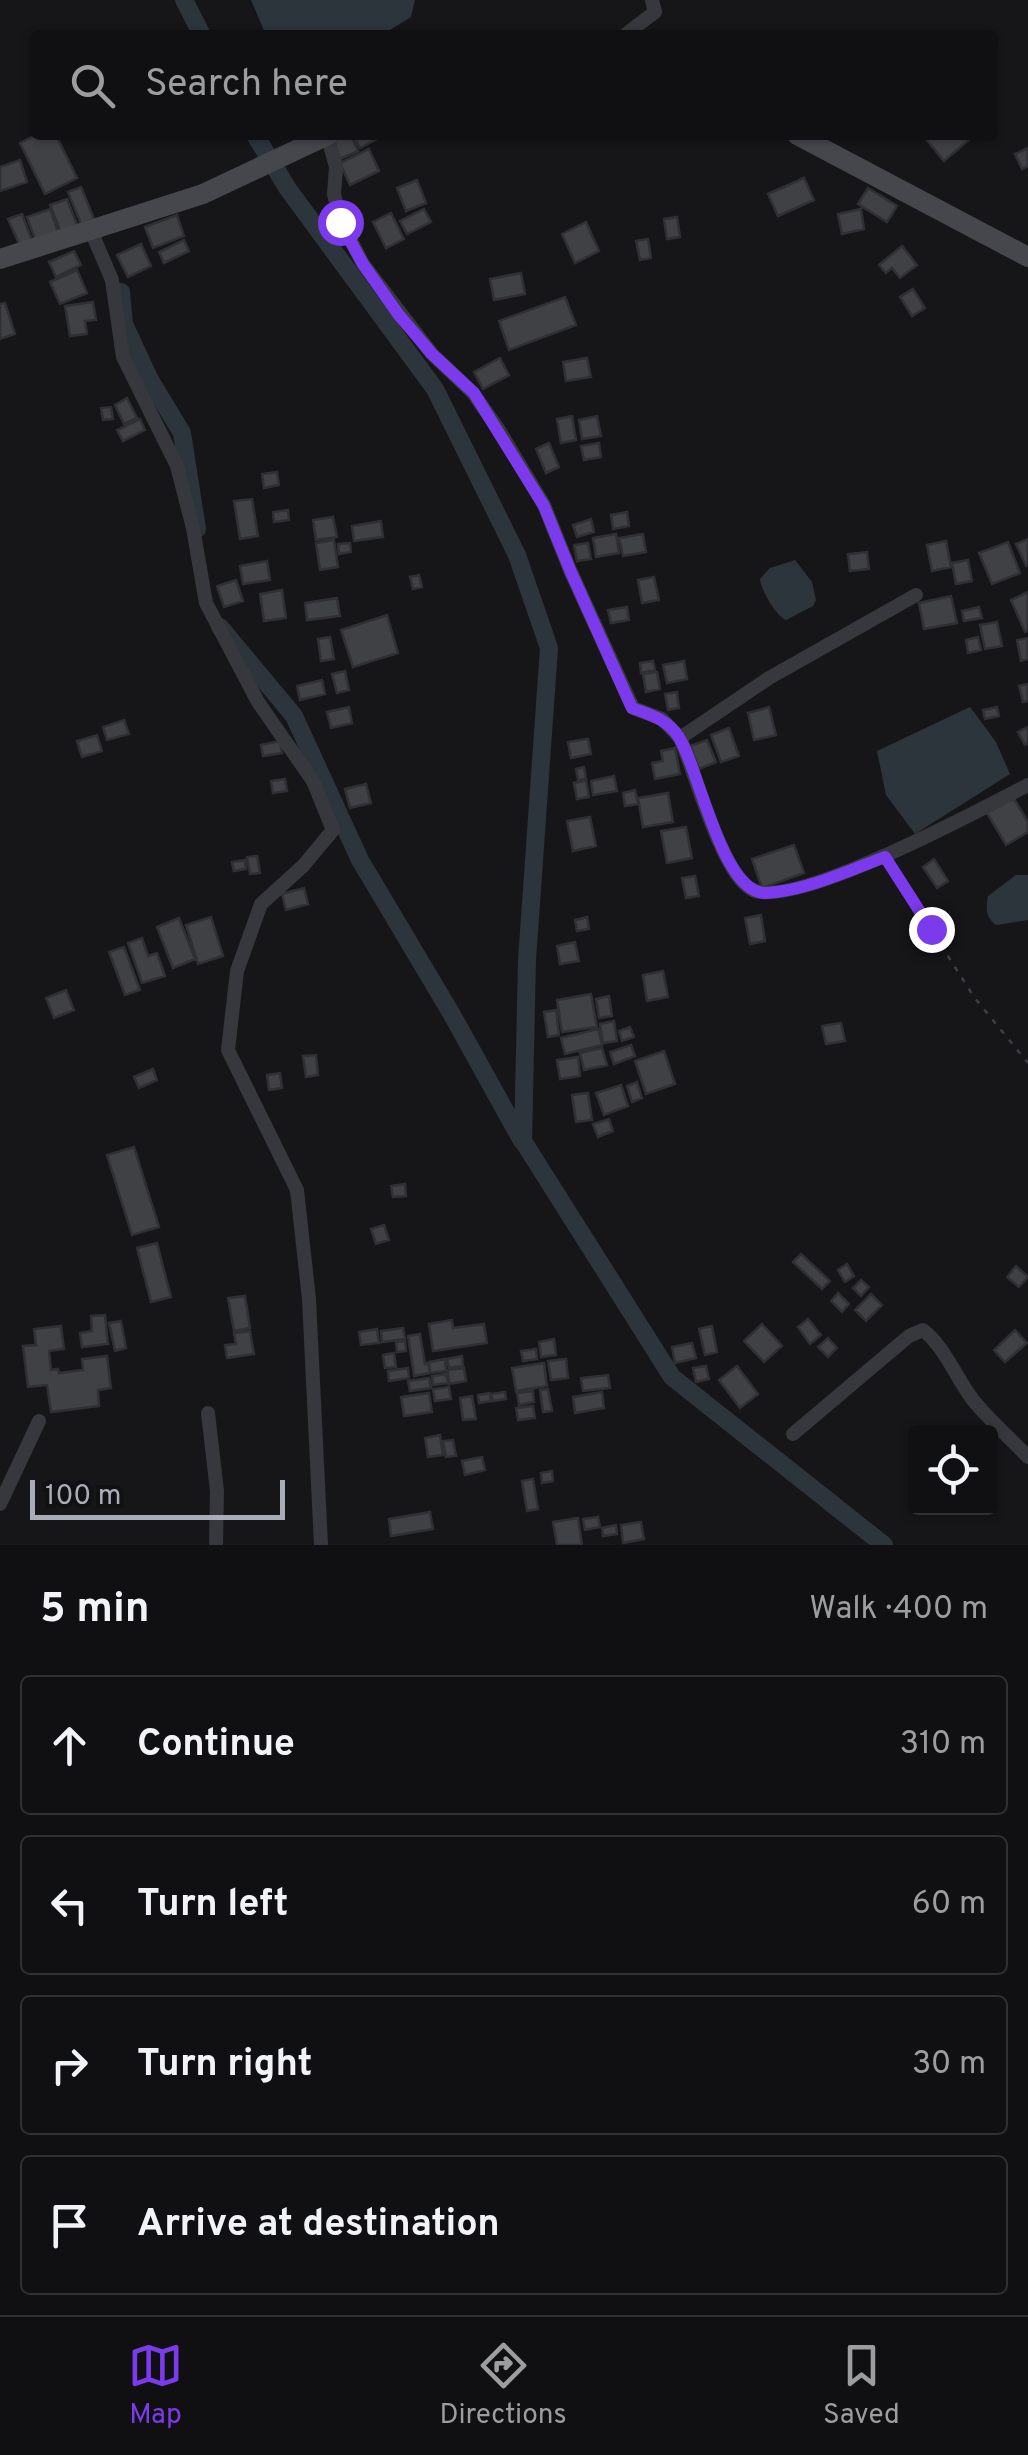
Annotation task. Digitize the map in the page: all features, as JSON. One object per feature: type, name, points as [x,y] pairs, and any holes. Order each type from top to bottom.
[{"type":"main road","points":[[0,259],[203,194],[317,140]]},
{"type":"main road","points":[[806,140],[1028,257]]},
{"type":"street","points":[[632,30],[655,12],[652,0]]},
{"type":"street","points":[[326,140],[336,167],[334,194],[340,222],[363,264],[432,354],[474,393],[508,445],[544,506],[632,708],[662,720],[680,738],[702,802],[735,871],[749,889],[763,893],[781,890],[885,857],[1028,786]]},
{"type":"street","points":[[91,230],[112,280],[123,357],[176,466],[206,603],[258,702],[313,780],[333,830],[261,904],[237,971],[228,1050],[297,1190],[309,1299],[321,1545]]},
{"type":"street","points":[[680,738],[769,678],[916,596]]},
{"type":"street","points":[[794,1434],[909,1336],[923,1330],[934,1339],[977,1405],[1028,1457]]},
{"type":"street","points":[[208,1413],[218,1491],[216,1545]]},
{"type":"street","points":[[0,1504],[39,1421]]},
{"type":"path","points":[[885,857],[974,997],[1028,1063]]},
{"type":"shaded area","points":[[251,0],[415,0],[411,17],[390,30],[264,30]]},
{"type":"shaded area","points":[[795,560],[812,582],[816,600],[813,606],[786,620],[770,602],[760,579],[770,568]]},
{"type":"shaded area","points":[[970,707],[996,742],[1010,774],[915,834],[886,795],[877,751]]},
{"type":"shaded area","points":[[1016,875],[1028,875],[1028,920],[996,925],[987,912],[988,896]]},
{"type":"building","points":[[30,138],[58,140],[77,178],[45,194],[20,143]]},
{"type":"building","points":[[353,140],[358,151],[340,159],[332,141]]},
{"type":"building","points":[[356,140],[375,140],[360,148]]},
{"type":"building","points":[[927,140],[969,140],[944,161]]},
{"type":"building","points":[[1028,148],[1028,166],[1022,169],[1015,154]]},
{"type":"building","points":[[369,149],[379,171],[350,185],[340,163]]},
{"type":"building","points":[[20,160],[27,182],[0,191],[0,167]]},
{"type":"building","points":[[804,178],[814,200],[778,216],[768,194]]},
{"type":"building","points":[[417,180],[426,203],[406,211],[397,188]]},
{"type":"building","points":[[81,187],[94,219],[81,224],[68,192]]},
{"type":"building","points":[[868,188],[897,206],[887,222],[858,204]]},
{"type":"building","points":[[67,199],[78,227],[61,233],[50,205]]},
{"type":"building","points":[[50,209],[59,235],[36,242],[27,217]]},
{"type":"building","points":[[424,209],[431,222],[407,234],[400,221]]},
{"type":"building","points":[[861,209],[864,229],[842,234],[838,214]]},
{"type":"building","points":[[391,213],[404,239],[386,248],[373,222]]},
{"type":"building","points":[[22,214],[33,243],[21,248],[8,219]]},
{"type":"building","points":[[177,215],[184,236],[153,248],[145,227]]},
{"type":"building","points":[[677,217],[680,237],[667,239],[664,219]]},
{"type":"building","points":[[586,222],[599,251],[575,263],[562,234]]},
{"type":"building","points":[[648,239],[651,258],[640,260],[636,241]]},
{"type":"building","points":[[184,240],[189,251],[164,263],[159,252]]},
{"type":"building","points":[[141,244],[151,266],[128,277],[117,255]]},
{"type":"building","points":[[902,246],[917,265],[900,278],[892,268],[886,273],[879,265]]},
{"type":"building","points":[[74,251],[81,265],[56,277],[49,262]]},
{"type":"building","points":[[77,270],[87,293],[60,304],[50,282]]},
{"type":"building","points":[[521,273],[525,294],[494,300],[490,279]]},
{"type":"building","points":[[913,289],[925,308],[912,316],[900,297]]},
{"type":"building","points":[[565,297],[576,325],[509,350],[499,321]]},
{"type":"building","points":[[93,302],[96,320],[85,321],[87,334],[70,336],[65,306]]},
{"type":"building","points":[[5,303],[15,334],[0,339],[0,304]]},
{"type":"building","points":[[500,358],[509,375],[483,389],[474,372]]},
{"type":"building","points":[[587,358],[591,377],[566,381],[563,362]]},
{"type":"building","points":[[127,398],[137,418],[124,424],[115,405]]},
{"type":"building","points":[[111,407],[113,419],[103,420],[101,408]]},
{"type":"building","points":[[572,416],[576,440],[561,443],[557,419]]},
{"type":"building","points":[[597,416],[601,436],[582,439],[579,420]]},
{"type":"building","points":[[140,419],[145,430],[123,441],[117,430]]},
{"type":"building","points":[[549,443],[559,467],[546,473],[536,449]]},
{"type":"building","points":[[599,443],[601,457],[584,460],[581,446]]},
{"type":"building","points":[[277,472],[279,485],[264,488],[262,474]]},
{"type":"building","points":[[252,499],[258,536],[240,539],[234,501]]},
{"type":"building","points":[[288,510],[289,520],[274,522],[273,512]]},
{"type":"building","points":[[627,512],[629,526],[613,529],[611,515]]},
{"type":"building","points":[[333,517],[337,537],[316,540],[313,520]]},
{"type":"building","points":[[591,519],[594,532],[577,537],[573,525]]},
{"type":"building","points":[[381,521],[383,537],[354,541],[352,526]]},
{"type":"building","points":[[616,534],[619,553],[596,557],[593,538]]},
{"type":"building","points":[[643,534],[646,552],[623,556],[619,538]]},
{"type":"building","points":[[1028,539],[1028,565],[1026,566],[1016,544]]},
{"type":"building","points":[[334,540],[338,567],[320,570],[316,543]]},
{"type":"building","points":[[946,541],[951,567],[932,571],[927,545]]},
{"type":"building","points":[[1008,542],[1020,573],[992,584],[979,553]]},
{"type":"building","points":[[350,543],[351,552],[339,554],[338,544]]},
{"type":"building","points":[[588,543],[591,559],[577,561],[574,545]]},
{"type":"building","points":[[867,552],[869,569],[850,571],[848,554]]},
{"type":"building","points":[[968,560],[972,581],[956,584],[952,563]]},
{"type":"building","points":[[267,561],[270,580],[243,584],[240,566]]},
{"type":"building","points":[[419,575],[422,587],[413,589],[410,577]]},
{"type":"building","points":[[654,577],[659,600],[642,603],[638,580]]},
{"type":"building","points":[[236,580],[243,601],[224,607],[217,586]]},
{"type":"building","points":[[282,590],[286,618],[264,621],[260,594]]},
{"type":"building","points":[[1028,592],[1028,631],[1025,632],[1011,600]]},
{"type":"building","points":[[951,596],[957,623],[924,629],[919,603]]},
{"type":"building","points":[[337,598],[340,616],[307,620],[305,603]]},
{"type":"building","points":[[627,607],[629,620],[611,623],[608,610]]},
{"type":"building","points":[[979,607],[982,618],[964,621],[962,611]]},
{"type":"building","points":[[387,615],[398,653],[353,667],[341,630]]},
{"type":"building","points":[[997,622],[1002,646],[985,649],[980,625]]},
{"type":"building","points":[[330,637],[334,659],[321,661],[318,639]]},
{"type":"building","points":[[978,637],[981,650],[968,653],[966,640]]},
{"type":"building","points":[[1028,638],[1028,659],[1021,661],[1017,640]]},
{"type":"building","points":[[653,661],[655,670],[641,673],[640,663]]},
{"type":"building","points":[[684,661],[687,679],[667,683],[663,665]]},
{"type":"building","points":[[345,671],[349,690],[337,693],[332,674]]},
{"type":"building","points":[[657,672],[660,689],[646,692],[643,674]]},
{"type":"building","points":[[322,680],[325,694],[300,700],[297,686]]},
{"type":"building","points":[[1028,684],[1028,701],[1023,702],[1019,686]]},
{"type":"building","points":[[677,692],[679,708],[668,710],[665,694]]},
{"type":"building","points":[[349,707],[352,723],[331,728],[327,712]]},
{"type":"building","points":[[769,707],[776,735],[754,740],[748,713]]},
{"type":"building","points":[[997,707],[999,716],[985,719],[983,710]]},
{"type":"building","points":[[124,720],[129,734],[107,740],[103,727]]},
{"type":"building","points":[[1028,727],[1028,743],[1025,745],[1018,732]]},
{"type":"building","points":[[729,728],[739,756],[721,762],[711,735]]},
{"type":"building","points":[[97,735],[102,751],[82,757],[77,741]]},
{"type":"building","points":[[588,739],[591,754],[571,758],[568,742]]},
{"type":"building","points":[[707,740],[716,762],[699,769],[690,746]]},
{"type":"building","points":[[280,741],[282,753],[263,756],[261,745]]},
{"type":"building","points":[[675,748],[680,774],[655,779],[652,763],[663,761],[661,751]]},
{"type":"building","points":[[584,767],[586,779],[578,780],[576,769]]},
{"type":"building","points":[[614,776],[617,791],[593,795],[591,781]]},
{"type":"building","points":[[285,779],[287,791],[273,793],[271,781]]},
{"type":"building","points":[[586,780],[589,797],[577,799],[574,783]]},
{"type":"building","points":[[366,784],[371,803],[350,808],[345,789]]},
{"type":"building","points":[[635,790],[638,804],[625,806],[623,793]]},
{"type":"building","points":[[668,793],[673,822],[643,827],[638,798]]},
{"type":"building","points":[[1013,797],[1028,822],[1028,832],[1006,845],[987,813]]},
{"type":"building","points":[[590,817],[596,846],[573,851],[567,821]]},
{"type":"building","points":[[686,827],[692,858],[667,863],[661,831]]},
{"type":"building","points":[[794,845],[804,873],[762,888],[752,859]]},
{"type":"building","points":[[257,856],[260,873],[250,874],[247,857]]},
{"type":"building","points":[[934,859],[948,881],[937,888],[923,867]]},
{"type":"building","points":[[245,860],[246,869],[234,871],[232,862]]},
{"type":"building","points":[[695,876],[699,896],[686,898],[682,878]]},
{"type":"building","points":[[304,888],[308,904],[286,910],[282,894]]},
{"type":"building","points":[[761,915],[765,941],[750,944],[745,918]]},
{"type":"building","points":[[211,917],[223,956],[198,964],[186,925]]},
{"type":"building","points":[[587,917],[589,929],[577,931],[575,920]]},
{"type":"building","points":[[179,918],[195,959],[173,968],[157,927]]},
{"type":"building","points":[[142,938],[148,956],[157,953],[165,976],[142,983],[128,943]]},
{"type":"building","points":[[575,942],[579,961],[560,964],[557,946]]},
{"type":"building","points":[[124,947],[140,990],[125,995],[109,952]]},
{"type":"building","points":[[663,971],[668,997],[647,1001],[643,975]]},
{"type":"building","points":[[66,990],[74,1010],[54,1018],[46,998]]},
{"type":"building","points":[[591,994],[597,1027],[562,1032],[557,1000]]},
{"type":"building","points":[[609,996],[612,1016],[599,1018],[596,999]]},
{"type":"building","points":[[556,1010],[559,1035],[548,1037],[544,1012]]},
{"type":"building","points":[[614,1021],[617,1041],[603,1043],[600,1024]]},
{"type":"building","points":[[841,1023],[845,1041],[826,1044],[822,1026]]},
{"type":"building","points":[[630,1027],[634,1037],[622,1041],[619,1031]]},
{"type":"building","points":[[598,1029],[602,1045],[565,1054],[561,1038]]},
{"type":"building","points":[[631,1045],[635,1056],[614,1064],[610,1052]]},
{"type":"building","points":[[602,1048],[607,1065],[584,1070],[580,1053]]},
{"type":"building","points":[[664,1051],[675,1084],[646,1094],[635,1061]]},
{"type":"building","points":[[316,1055],[318,1075],[306,1077],[303,1056]]},
{"type":"building","points":[[578,1057],[580,1076],[560,1079],[557,1060]]},
{"type":"building","points":[[153,1069],[157,1080],[139,1088],[134,1077]]},
{"type":"building","points":[[280,1073],[282,1088],[269,1090],[267,1075]]},
{"type":"building","points":[[637,1082],[642,1098],[632,1102],[627,1086]]},
{"type":"building","points":[[621,1085],[628,1106],[604,1115],[596,1093]]},
{"type":"building","points":[[588,1093],[592,1120],[576,1122],[572,1095]]},
{"type":"building","points":[[609,1119],[613,1131],[598,1137],[593,1124]]},
{"type":"building","points":[[134,1147],[159,1227],[132,1235],[107,1155]]},
{"type":"building","points":[[405,1184],[406,1196],[393,1197],[391,1186]]},
{"type":"building","points":[[384,1225],[389,1240],[376,1244],[371,1229]]},
{"type":"building","points":[[157,1243],[171,1297],[151,1302],[137,1248]]},
{"type":"building","points":[[801,1254],[830,1281],[822,1289],[793,1262]]},
{"type":"building","points":[[847,1264],[854,1276],[845,1282],[838,1270]]},
{"type":"building","points":[[1016,1266],[1028,1277],[1019,1287],[1007,1277]]},
{"type":"building","points":[[861,1280],[869,1287],[861,1296],[853,1288]]},
{"type":"building","points":[[838,1293],[849,1304],[842,1312],[831,1301]]},
{"type":"building","points":[[871,1294],[882,1305],[866,1321],[855,1310]]},
{"type":"building","points":[[245,1296],[250,1328],[234,1331],[228,1298]]},
{"type":"building","points":[[105,1315],[108,1344],[82,1347],[80,1333],[92,1331],[91,1316]]},
{"type":"building","points":[[808,1319],[821,1335],[810,1344],[798,1327]]},
{"type":"building","points":[[452,1320],[453,1328],[484,1324],[487,1343],[433,1351],[429,1324]]},
{"type":"building","points":[[121,1321],[126,1348],[115,1351],[109,1323]]},
{"type":"building","points":[[762,1324],[782,1346],[764,1362],[744,1341]]},
{"type":"building","points":[[61,1326],[64,1349],[49,1351],[51,1370],[83,1370],[82,1359],[107,1356],[111,1388],[98,1390],[99,1406],[51,1412],[47,1385],[28,1387],[23,1346],[36,1345],[34,1329]]},
{"type":"building","points":[[712,1326],[717,1352],[705,1355],[699,1329]]},
{"type":"building","points":[[403,1328],[405,1339],[382,1342],[381,1331]]},
{"type":"building","points":[[377,1329],[379,1343],[361,1345],[359,1332]]},
{"type":"building","points":[[1015,1330],[1027,1343],[1005,1362],[994,1350]]},
{"type":"building","points":[[250,1331],[254,1354],[227,1358],[225,1345],[236,1344],[234,1333]]},
{"type":"building","points":[[420,1334],[430,1373],[414,1376],[408,1336]]},
{"type":"building","points":[[828,1338],[837,1348],[828,1357],[818,1347]]},
{"type":"building","points":[[554,1339],[556,1355],[541,1357],[539,1342]]},
{"type":"building","points":[[405,1341],[406,1351],[397,1352],[396,1342]]},
{"type":"building","points":[[692,1343],[696,1358],[675,1363],[672,1347]]},
{"type":"building","points":[[536,1349],[537,1359],[523,1361],[521,1351]]},
{"type":"building","points":[[394,1353],[396,1367],[385,1368],[383,1355]]},
{"type":"building","points":[[462,1356],[463,1366],[449,1368],[447,1359]]},
{"type":"building","points":[[445,1359],[446,1371],[430,1373],[429,1362]]},
{"type":"building","points":[[566,1359],[568,1378],[551,1380],[548,1361]]},
{"type":"building","points":[[544,1363],[547,1386],[516,1391],[512,1368]]},
{"type":"building","points":[[706,1366],[709,1379],[696,1382],[693,1368]]},
{"type":"building","points":[[737,1366],[758,1394],[740,1408],[719,1380]]},
{"type":"building","points":[[408,1368],[409,1378],[389,1381],[388,1371]]},
{"type":"building","points":[[464,1368],[466,1381],[449,1384],[448,1370]]},
{"type":"building","points":[[446,1374],[448,1383],[433,1385],[432,1376]]},
{"type":"building","points":[[608,1375],[610,1388],[583,1391],[581,1378]]},
{"type":"building","points":[[429,1378],[431,1388],[410,1391],[408,1381]]},
{"type":"building","points":[[449,1387],[451,1399],[435,1401],[433,1389]]},
{"type":"building","points":[[548,1389],[552,1411],[543,1412],[540,1390]]},
{"type":"building","points":[[533,1391],[534,1402],[519,1405],[517,1393]]},
{"type":"building","points":[[505,1392],[506,1399],[493,1401],[491,1394]]},
{"type":"building","points":[[602,1392],[604,1408],[575,1413],[573,1397]]},
{"type":"building","points":[[429,1393],[432,1412],[404,1416],[401,1397]]},
{"type":"building","points":[[490,1393],[491,1401],[479,1403],[478,1395]]},
{"type":"building","points":[[472,1396],[476,1419],[463,1420],[460,1398]]},
{"type":"building","points":[[533,1406],[535,1418],[518,1420],[516,1408]]},
{"type":"building","points":[[440,1435],[443,1455],[428,1457],[425,1438]]},
{"type":"building","points":[[453,1440],[456,1456],[446,1457],[443,1441]]},
{"type":"building","points":[[482,1457],[485,1470],[465,1475],[462,1461]]},
{"type":"building","points":[[552,1471],[553,1481],[542,1483],[541,1473]]},
{"type":"building","points":[[533,1479],[538,1509],[527,1511],[522,1481]]},
{"type":"building","points":[[430,1512],[433,1529],[391,1536],[389,1519]]},
{"type":"building","points":[[598,1517],[600,1527],[585,1530],[583,1519]]},
{"type":"building","points":[[578,1518],[582,1545],[557,1545],[553,1522]]},
{"type":"building","points":[[641,1522],[644,1539],[623,1543],[621,1525]]},
{"type":"building","points":[[616,1525],[617,1534],[603,1536],[602,1528]]},
{"type":"waterway","points":[[184,0],[199,30]]},
{"type":"waterway","points":[[258,140],[288,189],[435,389],[517,555],[549,648],[527,960],[523,1141],[672,1377],[884,1545]]},
{"type":"waterway","points":[[121,292],[124,324],[150,380],[182,433],[197,529]]},
{"type":"waterway","points":[[220,627],[294,716],[360,860],[522,1141]]},
{"type":"route","points":[[340,222],[398,314],[432,354],[474,393],[498,430],[544,506],[632,708],[662,720],[680,738],[702,802],[735,871],[749,889],[763,893],[781,890],[885,857],[931,929]]}]
